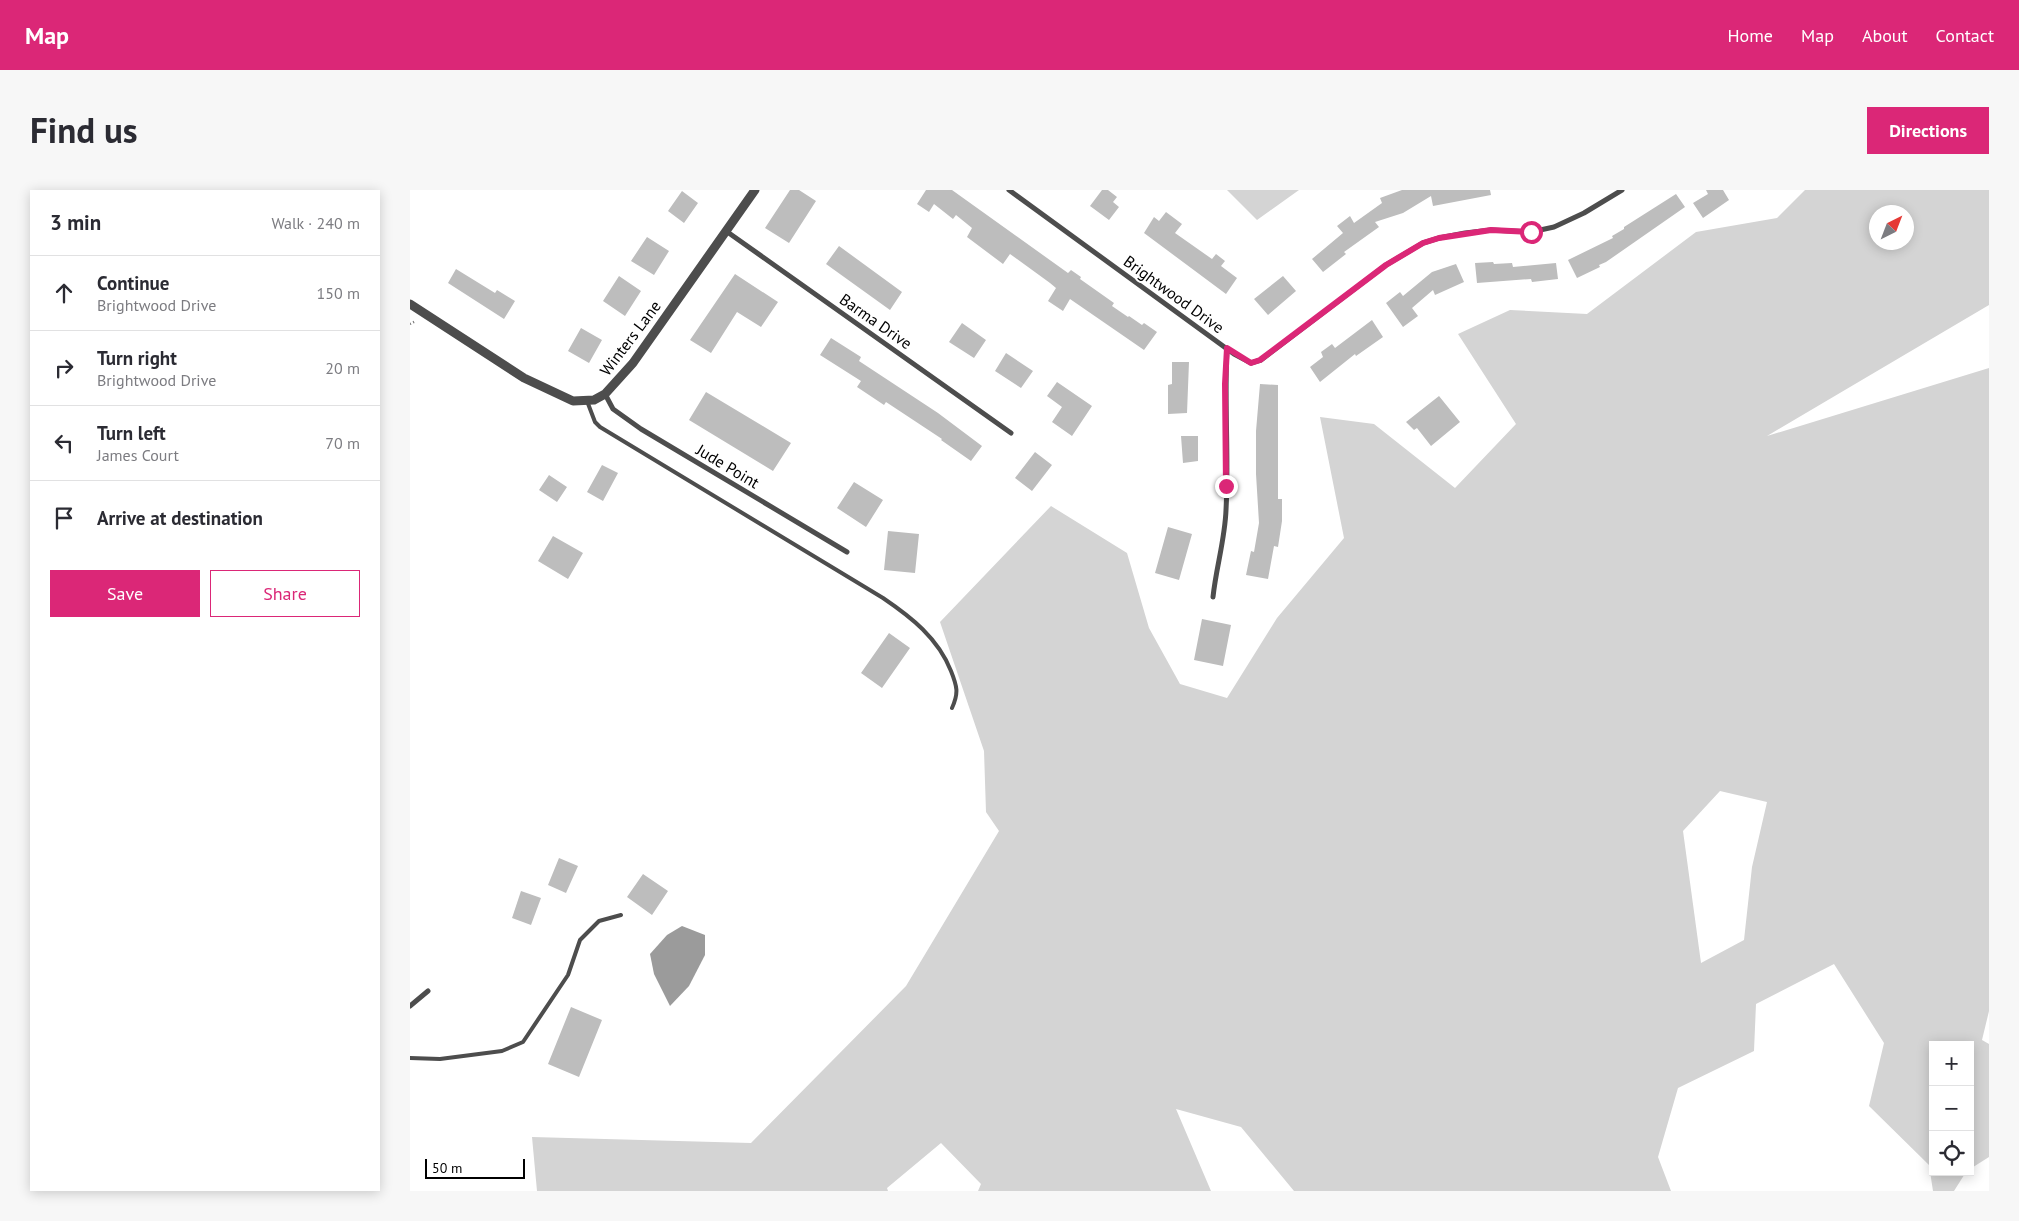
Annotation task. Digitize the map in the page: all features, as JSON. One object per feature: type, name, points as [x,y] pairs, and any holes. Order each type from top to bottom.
[{"type":"street","name":"Winters Lane","points":[[588,401],[605,394],[632,363],[755,190]]},
{"type":"street","name":"Brightwood Drive","points":[[1009,190],[1227,348],[1251,363],[1260,360],[1386,265],[1423,243],[1465,233],[1491,230],[1531,232],[1554,227],[1584,213],[1622,190]]},
{"type":"street","name":"Barma Drive","points":[[726,231],[1011,432]]},
{"type":"street","points":[[410,304],[524,378],[573,401],[588,401]]},
{"type":"street","points":[[1214,597],[1226,510],[1225,384],[1227,348]]},
{"type":"street","name":"Jude Point","points":[[605,394],[612,409],[641,428],[847,552]]},
{"type":"street","points":[[410,1006],[428,991]]},
{"type":"lane","points":[[588,401],[595,422],[600,427],[883,598],[909,616],[933,640],[947,660],[958,688],[952,708]]},
{"type":"lane","points":[[410,1058],[440,1059],[502,1051],[523,1042],[568,975],[580,940],[599,921],[621,915]]},
{"type":"shaded area","points":[[1227,190],[1299,190],[1257,220]]},
{"type":"shaded area","points":[[1805,190],[1989,190],[1989,305],[1767,436],[1989,368],[1989,1011],[1982,1040],[1989,1044],[1989,1157],[1974,1166],[1974,1041],[1929,1041],[1929,1165],[1869,1106],[1884,1043],[1834,964],[1756,1004],[1754,1051],[1678,1088],[1658,1157],[1671,1191],[1294,1191],[1241,1127],[1176,1109],[1211,1191],[978,1191],[981,1184],[941,1143],[887,1188],[888,1191],[537,1191],[532,1137],[751,1143],[906,986],[999,831],[986,812],[984,751],[940,622],[1051,506],[1127,553],[1149,628],[1180,684],[1227,698],[1277,618],[1344,538],[1320,417],[1374,424],[1455,488],[1516,424],[1458,334],[1510,310],[1587,314],[1696,232],[1777,218]],"holes":[[[1720,791],[1767,802],[1752,867],[1744,940],[1701,963],[1683,831]]]},
{"type":"shaded area","points":[[682,926],[705,935],[705,955],[689,986],[670,1006],[654,974],[650,954],[667,935]]},
{"type":"shaded area","points":[[1931,1176],[1963,1176],[1954,1191],[1933,1191]]},
{"type":"building","points":[[790,190],[799,190],[816,201],[789,243],[765,228]]},
{"type":"building","points":[[926,190],[952,190],[1068,273],[1071,270],[1081,277],[1080,279],[1114,303],[1112,306],[1128,317],[1142,325],[1144,323],[1157,332],[1144,350],[1070,299],[1063,311],[1048,301],[1056,288],[1050,283],[1010,254],[1003,264],[967,237],[972,228],[956,215],[953,219],[934,204],[929,212],[917,204]]},
{"type":"building","points":[[1102,190],[1108,190],[1117,197],[1113,202],[1119,207],[1109,220],[1090,206]]},
{"type":"building","points":[[1402,190],[1490,190],[1491,195],[1433,206],[1431,196],[1403,213],[1375,222],[1379,227],[1344,252],[1346,254],[1323,272],[1312,259],[1343,233],[1337,226],[1350,216],[1354,223],[1382,203],[1380,198]]},
{"type":"building","points":[[1706,190],[1723,190],[1729,200],[1703,218],[1693,203],[1708,194]]},
{"type":"building","points":[[682,191],[698,203],[684,223],[668,211]]},
{"type":"building","points":[[1676,194],[1685,207],[1599,265],[1600,267],[1577,278],[1568,260],[1613,238],[1612,236],[1624,229],[1624,227]]},
{"type":"building","points":[[1166,212],[1182,224],[1175,233],[1212,259],[1216,254],[1225,261],[1221,266],[1237,278],[1226,294],[1144,233],[1154,217],[1159,221]]},
{"type":"building","points":[[647,237],[669,251],[654,275],[631,261]]},
{"type":"building","points":[[839,246],[902,292],[890,310],[826,264]]},
{"type":"building","points":[[1493,262],[1494,264],[1512,263],[1513,267],[1556,263],[1558,279],[1532,282],[1531,279],[1477,283],[1475,263]]},
{"type":"building","points":[[1456,264],[1464,282],[1435,295],[1433,290],[1412,308],[1418,316],[1403,327],[1386,303],[1400,292],[1403,296],[1432,272]]},
{"type":"building","points":[[456,269],[495,293],[497,290],[515,301],[504,319],[448,283]]},
{"type":"building","points":[[735,274],[778,302],[761,327],[737,312],[711,353],[690,340]]},
{"type":"building","points":[[619,276],[641,291],[625,316],[603,301]]},
{"type":"building","points":[[1283,276],[1296,291],[1268,315],[1254,299]]},
{"type":"building","points":[[1372,320],[1383,337],[1356,356],[1355,354],[1320,382],[1310,367],[1323,357],[1321,352],[1332,344],[1335,348]]},
{"type":"building","points":[[962,323],[986,340],[974,358],[949,342]]},
{"type":"building","points":[[581,328],[602,340],[589,363],[568,351]]},
{"type":"building","points":[[831,338],[861,357],[859,361],[938,413],[982,446],[971,461],[942,439],[886,402],[884,405],[857,387],[861,381],[820,355]]},
{"type":"building","points":[[1006,353],[1033,371],[1021,388],[995,371]]},
{"type":"building","points":[[1172,362],[1189,362],[1187,413],[1168,414],[1168,385],[1172,384]]},
{"type":"building","points":[[1057,382],[1092,406],[1072,436],[1052,422],[1062,407],[1047,396]]},
{"type":"building","points":[[1260,384],[1278,385],[1278,499],[1282,499],[1282,521],[1278,547],[1274,546],[1268,579],[1246,575],[1251,551],[1254,552],[1259,523],[1256,431]]},
{"type":"building","points":[[706,392],[791,443],[773,471],[689,420]]},
{"type":"building","points":[[1439,396],[1460,422],[1431,446],[1417,428],[1414,430],[1406,422]]},
{"type":"building","points":[[1181,436],[1198,436],[1198,461],[1183,463]]},
{"type":"building","points":[[1035,452],[1052,465],[1032,491],[1015,478]]},
{"type":"building","points":[[602,465],[618,473],[603,501],[587,492]]},
{"type":"building","points":[[549,475],[567,487],[557,502],[539,490]]},
{"type":"building","points":[[854,482],[883,500],[866,527],[837,508]]},
{"type":"building","points":[[1168,527],[1192,534],[1179,580],[1155,573]]},
{"type":"building","points":[[888,531],[919,534],[915,573],[884,570]]},
{"type":"building","points":[[553,536],[583,553],[568,579],[538,561]]},
{"type":"building","points":[[1202,619],[1231,625],[1223,666],[1194,660]]},
{"type":"building","points":[[889,633],[910,648],[882,688],[861,673]]},
{"type":"building","points":[[559,858],[578,866],[566,893],[548,885]]},
{"type":"building","points":[[643,874],[668,891],[652,915],[627,897]]},
{"type":"building","points":[[521,891],[541,898],[531,925],[512,918]]},
{"type":"building","points":[[571,1007],[602,1020],[579,1077],[548,1064]]},
{"type":"route","points":[[1226,486],[1225,384],[1227,348],[1251,363],[1260,360],[1386,265],[1423,243],[1465,233],[1491,230],[1520,233],[1531,232]]}]
